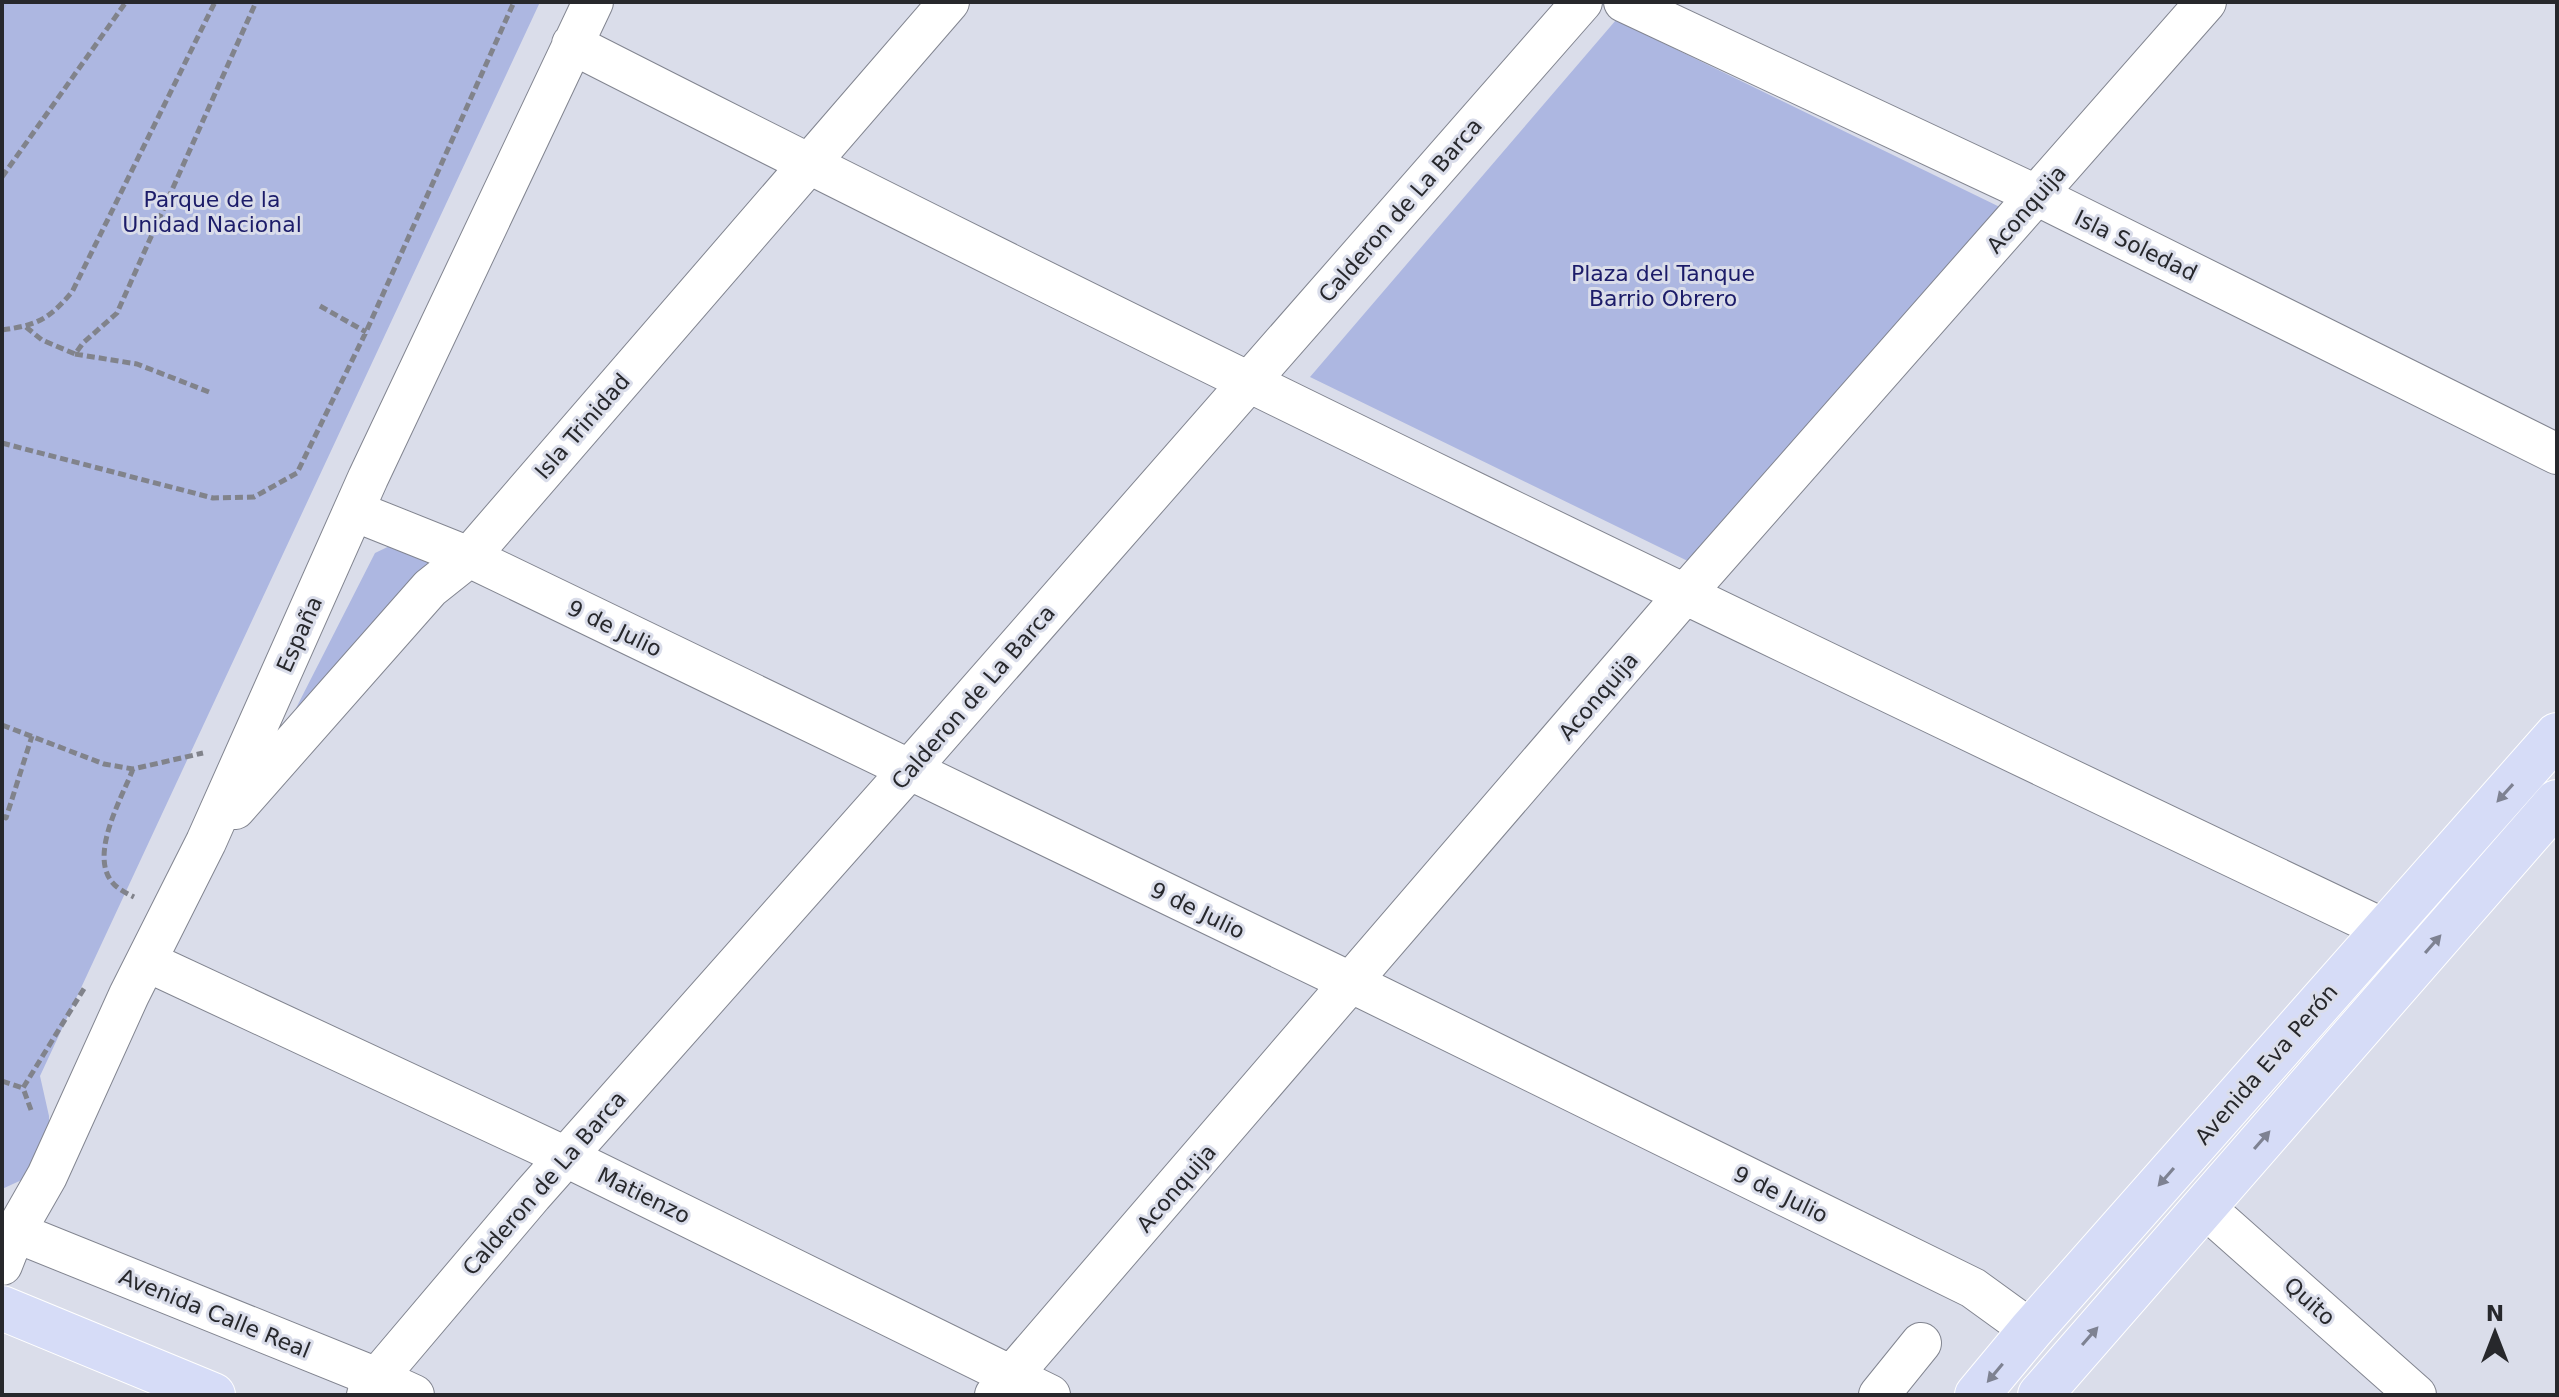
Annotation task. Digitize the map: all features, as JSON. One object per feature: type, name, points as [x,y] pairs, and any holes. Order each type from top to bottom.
[{"type":"main road","name":"Avenida Eva Perón","points":[[1977,1395],[2557,735]]},
{"type":"main road","points":[[2040,1395],[2557,802]]},
{"type":"main road","points":[[2,1308],[213,1395]]},
{"type":"street","name":"España","points":[[8,1248],[47,1176],[129,995],[206,842],[354,511],[593,2]]},
{"type":"street","name":"Isla Trinidad","points":[[206,842],[430,588],[469,557],[949,2]]},
{"type":"street","name":"Calderon de La Barca","points":[[372,1386],[566,1157],[1582,2]]},
{"type":"street","name":"Isla Soledad","points":[[1624,2],[2038,196],[2557,454]]},
{"type":"street","name":"Aconquija","points":[[1004,1386],[1684,595],[2206,2]]},
{"type":"street","points":[[572,44],[1249,383],[1684,595],[2384,929]]},
{"type":"street","name":"9 de Julio","points":[[354,511],[469,557],[1352,983],[1973,1288],[2031,1330]]},
{"type":"street","name":"Matienzo","points":[[148,962],[566,1157],[1004,1386],[1050,1395]]},
{"type":"street","name":"Quito","points":[[2204,1207],[2416,1395]]},
{"type":"street","name":"Avenida Calle Real","points":[[8,1248],[372,1386],[414,1395]]},
{"type":"street","points":[[1879,1395],[1921,1343]]},
{"type":"path","points":[[2,177],[126,2]]},
{"type":"path","points":[[2,330],[26,327],[53,314],[72,292],[215,2]]},
{"type":"path","points":[[75,354],[117,313],[256,2]]},
{"type":"path","points":[[2,443],[213,498],[254,497],[297,473],[366,332],[514,2]]},
{"type":"path","points":[[320,306],[366,332]]},
{"type":"path","points":[[26,327],[42,340],[75,354],[137,364],[209,392]]},
{"type":"path","points":[[2,725],[104,764],[133,769],[206,752]]},
{"type":"path","points":[[2,816],[6,818],[32,736]]},
{"type":"path","points":[[133,769],[104,842],[103,860],[116,886],[139,900]]},
{"type":"path","points":[[2,1081],[23,1088]]},
{"type":"green space","name":"Parque de la Unidad Nacional","points":[[2,2],[540,2],[40,1076],[49,1126],[26,1178],[2,1189]]},
{"type":"green space","name":"Plaza del Tanque Barrio Obrero","points":[[1616,20],[2008,211],[1696,565],[1310,377]]},
{"type":"green space","points":[[398,542],[429,562],[423,573],[290,720],[375,553]]}]
